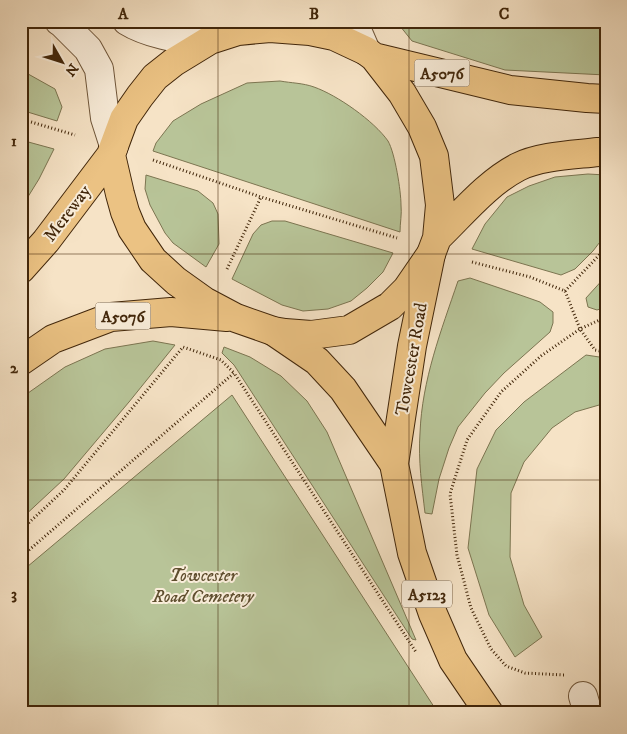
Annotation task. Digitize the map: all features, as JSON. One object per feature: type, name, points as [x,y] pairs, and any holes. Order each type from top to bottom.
[{"type":"main road","name":"Mereway","points":[[21,270],[46,241],[112,150],[124,119],[155,77],[213,35],[270,28],[310,31],[334,36],[370,54]]},
{"type":"main road","name":"A5076","points":[[370,54],[510,90],[606,99]]},
{"type":"main road","name":"Towcester Road","points":[[370,54],[402,93],[422,128],[434,156],[440,205],[434,246],[412,346],[394,464],[412,554],[433,614],[453,660],[489,713]]},
{"type":"main road","points":[[112,150],[125,212],[132,229],[153,260],[176,281],[204,301],[236,318],[273,331],[312,335],[349,330],[390,306],[407,289],[434,246],[490,186],[519,166],[546,158],[606,152]]},
{"type":"main road","name":"A5076","points":[[21,361],[53,339],[111,317],[171,312],[236,318]]},
{"type":"main road","name":"Towcester Road","points":[[273,331],[317,362],[343,389],[394,464]]},
{"type":"street","points":[[59,21],[88,49],[99,68],[105,118],[112,150]]},
{"type":"street","points":[[127,21],[133,25],[168,37],[213,35]]},
{"type":"street","points":[[353,21],[370,54]]},
{"type":"path","points":[[21,119],[74,135]]},
{"type":"path","points":[[153,160],[261,197],[397,238]]},
{"type":"path","points":[[227,269],[261,197]]},
{"type":"path","points":[[565,291],[606,248]]},
{"type":"path","points":[[472,262],[530,277],[565,291],[580,329],[595,350],[606,352]]},
{"type":"path","points":[[586,704],[563,675],[525,673],[506,666],[492,649],[471,608],[457,555],[450,494],[467,440],[502,392],[542,356],[580,329],[606,317]]},
{"type":"path","points":[[21,530],[64,490],[183,347],[221,360],[234,373],[418,655]]},
{"type":"path","points":[[21,557],[234,373]]},
{"type":"green space","points":[[396,21],[606,21],[606,75],[505,70],[412,41]]},
{"type":"green space","points":[[21,70],[55,89],[62,107],[57,121],[21,110]]},
{"type":"green space","points":[[280,81],[310,86],[333,96],[364,117],[382,133],[391,147],[395,163],[400,191],[400,232],[153,151],[156,143],[173,121],[201,104],[247,83]]},
{"type":"green space","points":[[21,140],[54,149],[39,179],[21,208]]},
{"type":"green space","points":[[588,174],[606,175],[606,234],[593,251],[575,269],[561,275],[472,249],[485,224],[507,197],[529,186],[555,177]]},
{"type":"green space","points":[[146,175],[198,191],[213,203],[218,214],[219,244],[206,267],[173,243],[165,233],[150,205],[145,189]]},
{"type":"green space","points":[[272,221],[285,221],[393,253],[383,272],[351,301],[328,309],[303,311],[282,305],[232,279],[253,234],[261,225]]},
{"type":"green space","points":[[606,276],[606,307],[597,310],[588,307],[586,298]]},
{"type":"green space","points":[[470,278],[540,302],[553,312],[553,323],[550,332],[504,373],[458,427],[439,479],[432,514],[425,513],[420,453],[424,394],[433,356],[458,281]]},
{"type":"green space","points":[[153,341],[175,345],[64,479],[21,519],[21,398],[65,367],[105,349]]},
{"type":"green space","points":[[224,347],[250,357],[281,376],[307,401],[327,432],[416,640],[412,639],[234,365],[222,353]]},
{"type":"green space","points":[[586,355],[606,358],[606,403],[575,412],[552,428],[524,462],[511,493],[510,557],[524,605],[542,637],[515,657],[489,615],[468,548],[477,469],[496,430],[524,402]]},
{"type":"green space","name":"Towcester Road Cemetery","points":[[232,395],[438,713],[21,713],[21,572]]}]
